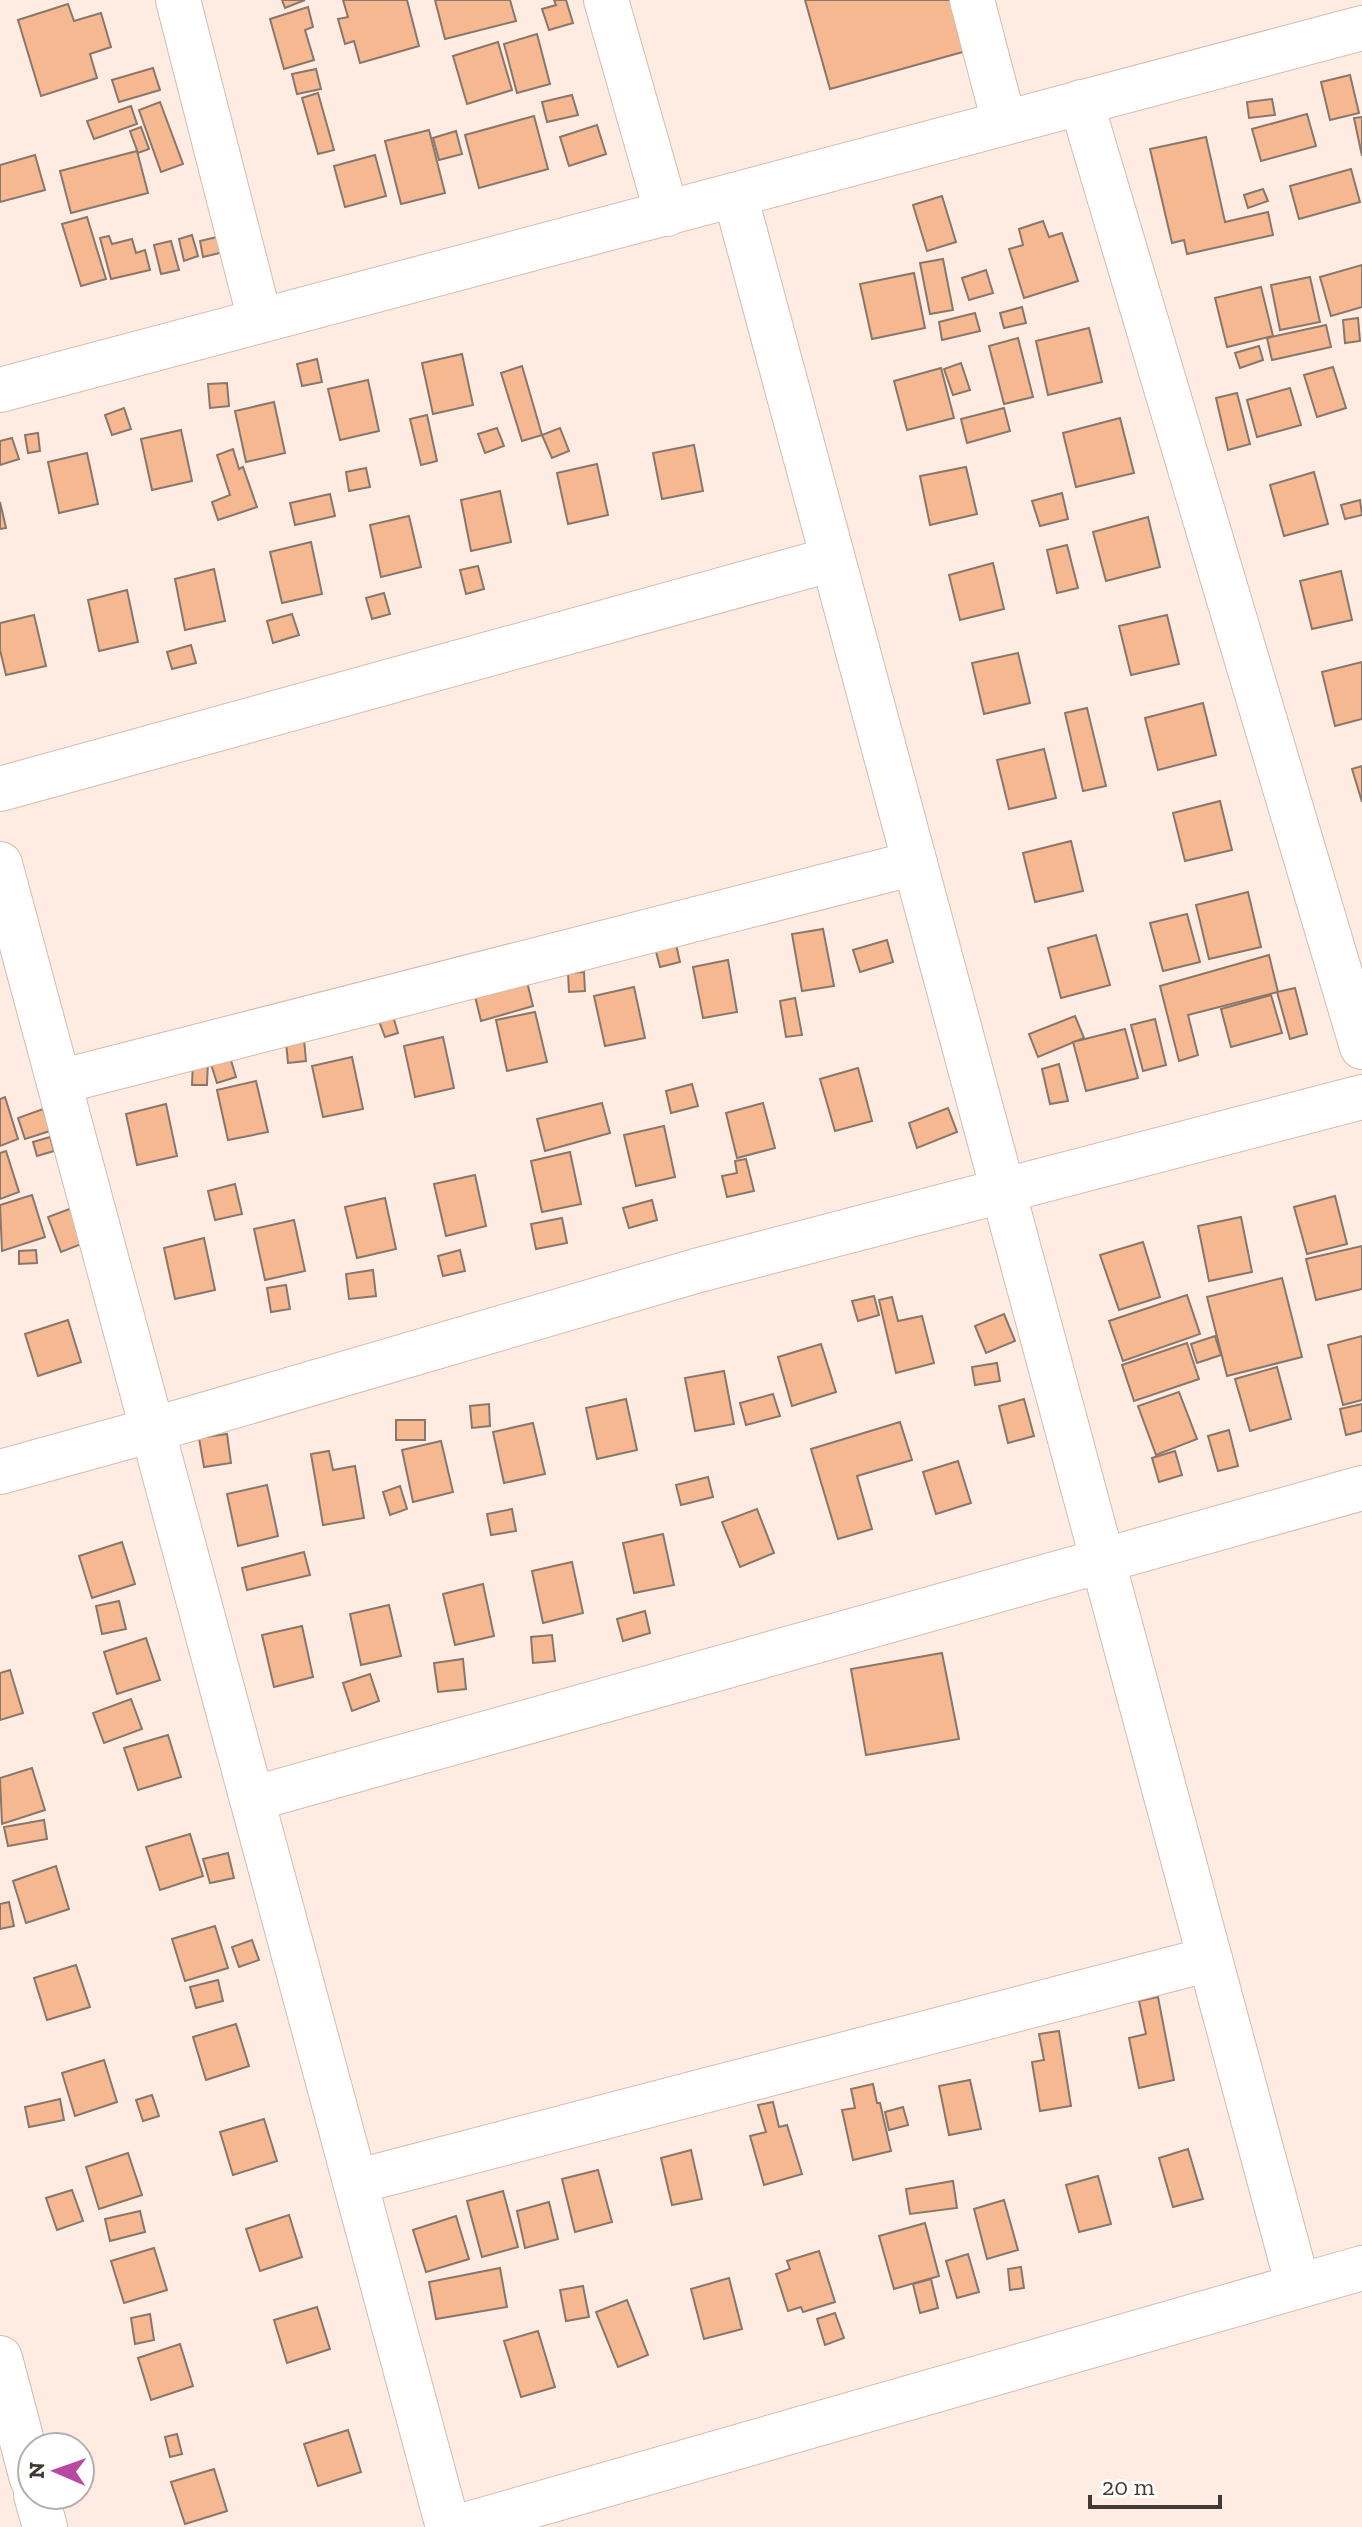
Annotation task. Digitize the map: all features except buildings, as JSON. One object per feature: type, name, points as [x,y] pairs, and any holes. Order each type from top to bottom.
[{"type":"street","points":[[178,0],[260,320]]},
{"type":"street","points":[[606,0],[667,214]]},
{"type":"street","points":[[972,0],[1004,122]]},
{"type":"street","points":[[0,390],[1362,28]]},
{"type":"street","points":[[1081,102],[1362,1047]]},
{"type":"street","points":[[735,195],[1298,2286]]},
{"type":"street","points":[[0,789],[833,559]]},
{"type":"street","points":[[59,1082],[915,863]]},
{"type":"street","points":[[0,864],[448,2527]]},
{"type":"street","points":[[0,1472],[699,1270],[1362,1097]]},
{"type":"street","points":[[252,1799],[1362,1488]]},
{"type":"street","points":[[355,2182],[1210,1959]]},
{"type":"street","points":[[458,2527],[1362,2268]]},
{"type":"street","points":[[0,2358],[19,2431]]}]
